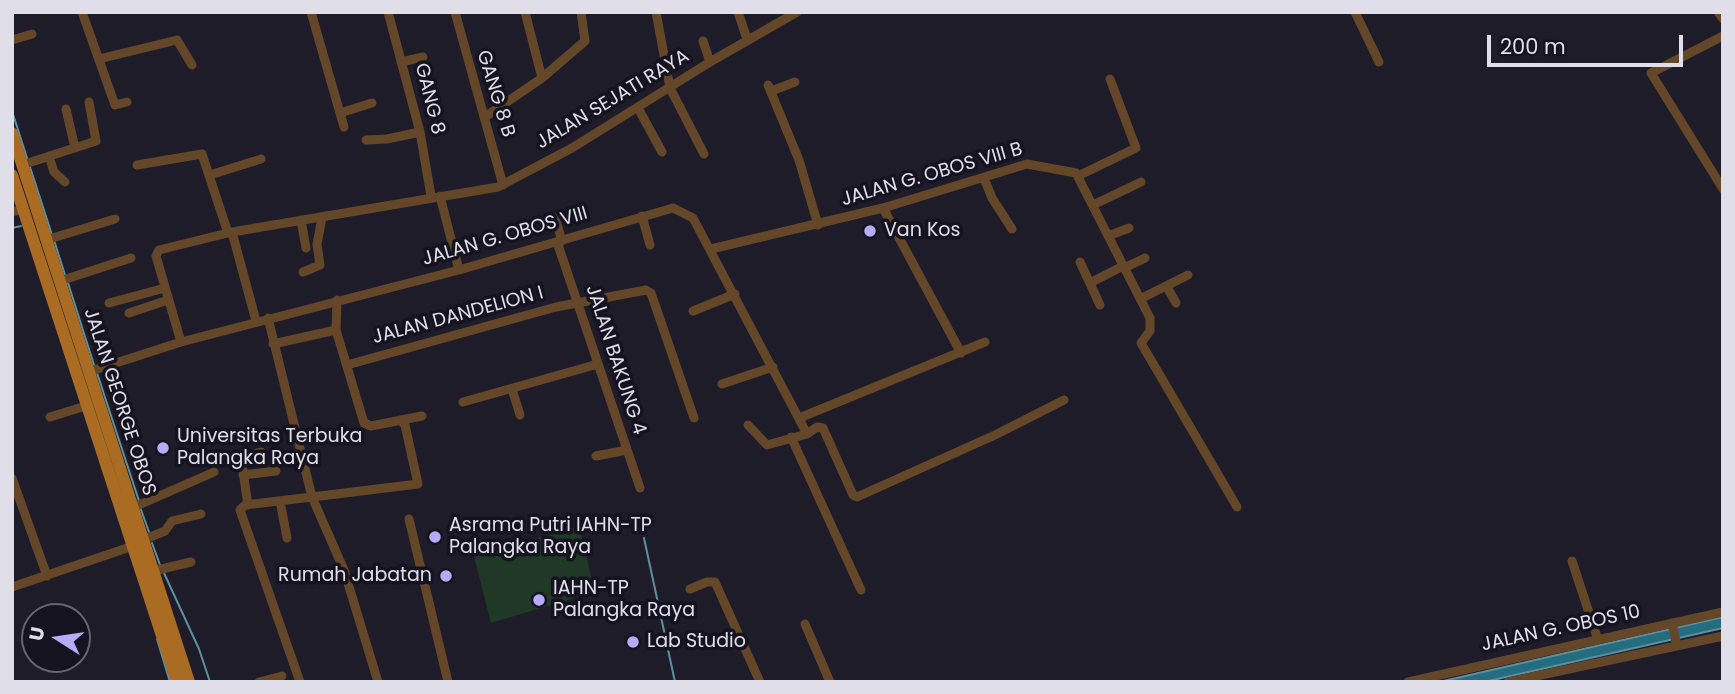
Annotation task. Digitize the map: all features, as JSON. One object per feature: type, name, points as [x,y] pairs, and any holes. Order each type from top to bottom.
[{"type":"main road","name":"JALAN GEORGE OBOS","points":[[12,133],[89,372],[112,461],[177,682]]},
{"type":"main road","name":"JALAN GEORGE OBOS","points":[[12,176],[17,211],[89,405],[132,508],[138,543],[153,571],[189,682]]},
{"type":"street","points":[[82,12],[115,105],[127,103]]},
{"type":"street","points":[[311,12],[344,127]]},
{"type":"street","name":"GANG 8","points":[[388,12],[436,196],[459,270]]},
{"type":"street","name":"GANG 8 B","points":[[455,12],[503,185]]},
{"type":"street","points":[[525,12],[542,78]]},
{"type":"street","points":[[485,117],[542,78],[585,41],[581,12]]},
{"type":"street","points":[[656,12],[670,88],[704,155]]},
{"type":"street","points":[[738,12],[747,39]]},
{"type":"street","name":"JALAN SEJATI RAYA","points":[[165,288],[157,251],[230,232],[436,196],[480,192],[503,185],[638,108],[747,39],[797,12]]},
{"type":"street","points":[[1355,12],[1379,62]]},
{"type":"street","points":[[1718,12],[1723,19]]},
{"type":"street","points":[[12,40],[32,34]]},
{"type":"street","points":[[99,60],[177,40],[192,65]]},
{"type":"street","points":[[703,41],[710,62]]},
{"type":"street","points":[[1721,41],[1651,73],[1723,189]]},
{"type":"street","points":[[401,62],[423,57]]},
{"type":"street","points":[[1111,79],[1136,148],[1080,175],[1150,323],[1150,331],[1141,343],[1237,507]]},
{"type":"street","points":[[794,82],[770,88],[799,160],[818,225]]},
{"type":"street","points":[[22,165],[94,142],[97,138],[89,102]]},
{"type":"street","points":[[340,113],[372,103]]},
{"type":"street","points":[[638,108],[662,152]]},
{"type":"street","points":[[65,109],[75,148]]},
{"type":"street","points":[[366,140],[420,132]]},
{"type":"street","points":[[137,165],[199,153],[210,175],[230,232],[256,321]]},
{"type":"street","points":[[49,156],[54,172],[65,182]]},
{"type":"street","points":[[210,175],[261,159]]},
{"type":"street","name":"JALAN G. OBOS VIII B","points":[[711,249],[883,208],[1035,163],[1080,175]]},
{"type":"street","points":[[984,178],[992,198],[1012,229]]},
{"type":"street","points":[[1093,205],[1141,183]]},
{"type":"street","points":[[883,208],[961,353]]},
{"type":"street","name":"JALAN G. OBOS VIII","points":[[89,372],[181,342],[337,299],[459,270],[668,209],[686,213],[711,249],[807,434]]},
{"type":"street","points":[[642,216],[650,245]]},
{"type":"street","points":[[303,272],[320,265],[317,244],[322,218]]},
{"type":"street","name":"JALAN BAKUNG 4","points":[[555,218],[579,305],[640,488]]},
{"type":"street","points":[[46,240],[115,219]]},
{"type":"street","points":[[301,220],[306,247]]},
{"type":"street","points":[[1108,236],[1129,228]]},
{"type":"street","points":[[60,281],[131,258]]},
{"type":"street","points":[[1090,283],[1145,258]]},
{"type":"street","points":[[1080,262],[1100,305]]},
{"type":"street","points":[[1140,299],[1188,275]]},
{"type":"street","points":[[1167,287],[1176,303]]},
{"type":"street","points":[[109,303],[165,288],[181,342]]},
{"type":"street","name":"JALAN DANDELION I","points":[[347,365],[556,307],[579,305],[643,290],[650,292],[694,418]]},
{"type":"street","points":[[693,311],[735,295]]},
{"type":"street","points":[[337,299],[336,330],[364,423],[371,426],[422,416]]},
{"type":"street","points":[[129,313],[168,300]]},
{"type":"street","points":[[268,318],[312,497],[344,570],[378,682]]},
{"type":"street","points":[[273,344],[336,330]]},
{"type":"street","points":[[800,421],[804,416],[985,342]]},
{"type":"street","points":[[463,402],[598,364]]},
{"type":"street","points":[[722,384],[773,368]]},
{"type":"street","points":[[510,390],[520,415]]},
{"type":"street","points":[[748,425],[763,444],[772,445],[807,434],[817,427],[825,430],[853,495],[858,498],[1064,400]]},
{"type":"street","points":[[50,417],[89,405]]},
{"type":"street","points":[[300,682],[240,510],[248,505],[418,484],[405,425],[401,420]]},
{"type":"street","points":[[792,437],[861,590]]},
{"type":"street","points":[[596,456],[627,450]]},
{"type":"street","points":[[248,505],[241,458],[261,452]]},
{"type":"street","points":[[243,475],[276,471]]},
{"type":"street","points":[[132,508],[214,472]]},
{"type":"street","points":[[12,479],[47,576]]},
{"type":"street","points":[[280,501],[287,538]]},
{"type":"street","points":[[12,587],[138,543],[165,531],[172,522],[201,514]]},
{"type":"street","points":[[409,519],[447,682]]},
{"type":"street","points":[[1572,561],[1598,640]]},
{"type":"street","points":[[153,571],[191,562]]},
{"type":"street","points":[[690,589],[715,582],[760,682]]},
{"type":"street","name":"JALAN G. OBOS 10","points":[[1408,682],[1723,612]]},
{"type":"street","points":[[805,624],[830,682]]},
{"type":"street","points":[[1672,625],[1676,643]]},
{"type":"street","points":[[1508,682],[1676,643],[1723,636]]},
{"type":"street","points":[[258,682],[282,676]]},
{"type":"green space","points":[[579,526],[595,592],[491,623],[474,556]]},
{"type":"water","points":[[1723,617],[1723,628],[1484,682],[1439,682]]},
{"type":"waterway","points":[[12,111],[27,158]]},
{"type":"waterway","points":[[30,167],[52,235]]},
{"type":"waterway","points":[[12,228],[21,226]]},
{"type":"waterway","points":[[54,240],[65,275]]},
{"type":"waterway","points":[[68,283],[94,365]]},
{"type":"waterway","points":[[97,373],[139,501]]},
{"type":"waterway","points":[[140,507],[149,532]]},
{"type":"waterway","points":[[644,538],[675,682]]},
{"type":"waterway","points":[[152,543],[160,565]]},
{"type":"waterway","points":[[164,573],[199,649],[210,682]]},
{"type":"waterway","points":[[157,639],[170,682]]},
{"type":"place","name":"Van Kos","points":[[870,231]]},
{"type":"place","name":"Universitas Terbuka Palangka Raya","points":[[163,448]]},
{"type":"place","name":"Asrama Putri IAHN-TP Palangka Raya","points":[[435,537]]},
{"type":"place","name":"Rumah Jabatan","points":[[446,576]]},
{"type":"place","name":"IAHN-TP Palangka Raya","points":[[539,600]]},
{"type":"place","name":"Lab Studio","points":[[633,642]]}]
